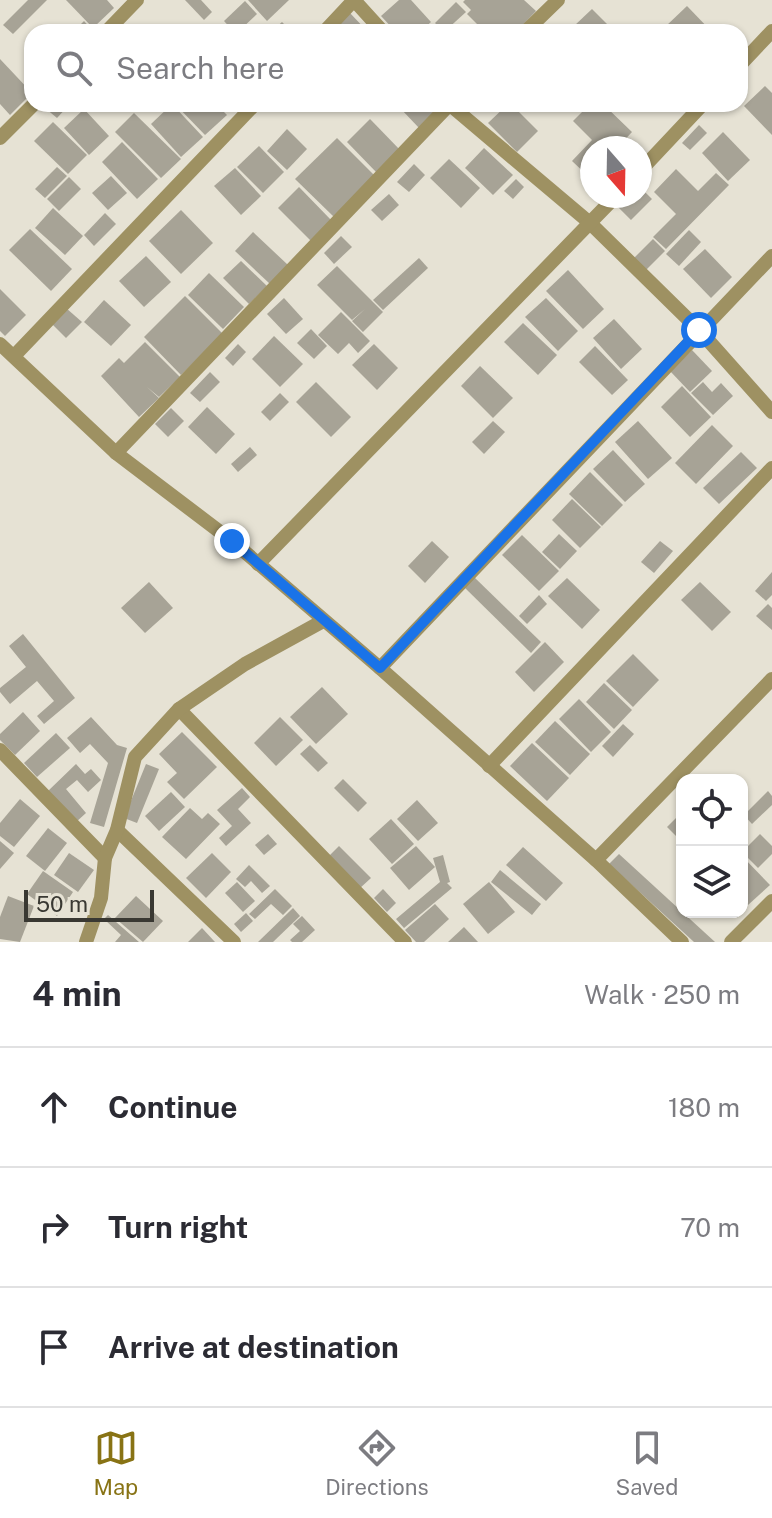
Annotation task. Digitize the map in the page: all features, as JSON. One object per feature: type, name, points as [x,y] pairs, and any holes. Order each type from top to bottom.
[{"type":"street","points":[[114,24],[137,0]]},
{"type":"street","points":[[332,24],[354,0],[376,24]]},
{"type":"street","points":[[533,24],[558,0]]},
{"type":"street","points":[[748,56],[772,31]]},
{"type":"street","points":[[0,138],[26,112]]},
{"type":"street","points":[[15,355],[247,112]]},
{"type":"street","points":[[116,453],[441,112]]},
{"type":"street","points":[[458,112],[590,223],[699,330],[772,412]]},
{"type":"street","points":[[652,158],[695,112]]},
{"type":"street","points":[[258,564],[604,208]]},
{"type":"street","points":[[380,668],[772,256]]},
{"type":"street","points":[[0,344],[116,453],[258,564],[380,668],[596,860],[682,942]]},
{"type":"street","points":[[489,766],[772,468]]},
{"type":"street","points":[[86,942],[101,898],[105,858],[117,830],[135,757],[179,709],[245,664],[323,621]]},
{"type":"street","points":[[596,860],[772,679]]},
{"type":"street","points":[[179,709],[405,942]]},
{"type":"street","points":[[0,750],[105,858]]},
{"type":"street","points":[[117,830],[234,942]]},
{"type":"street","points":[[731,942],[772,901]]},
{"type":"building","points":[[28,0],[47,0],[13,34],[3,25]]},
{"type":"building","points":[[66,0],[107,0],[114,8],[97,24],[89,24]]},
{"type":"building","points":[[185,0],[201,0],[212,12],[204,20]]},
{"type":"building","points":[[248,0],[289,0],[267,21]]},
{"type":"building","points":[[399,0],[411,0],[431,22],[388,24],[381,16]]},
{"type":"building","points":[[524,0],[536,11],[524,24],[477,24],[467,14],[471,10],[463,2]]},
{"type":"building","points":[[245,1],[257,14],[246,24],[227,24],[224,21]]},
{"type":"building","points":[[456,2],[466,12],[453,24],[435,23]]},
{"type":"building","points":[[687,6],[704,24],[668,24]]},
{"type":"building","points":[[592,9],[607,24],[576,24]]},
{"type":"building","points":[[349,12],[360,24],[337,24]]},
{"type":"building","points":[[0,59],[24,84],[24,101],[10,115],[0,104]]},
{"type":"building","points":[[765,86],[772,93],[772,135],[748,110],[748,102]]},
{"type":"building","points":[[81,112],[87,112],[109,136],[89,155],[64,128]]},
{"type":"building","points":[[164,112],[180,112],[203,137],[181,157],[151,124]]},
{"type":"building","points":[[183,112],[224,112],[227,115],[205,135]]},
{"type":"building","points":[[404,112],[434,112],[420,129]]},
{"type":"building","points":[[500,112],[519,112],[538,131],[517,152],[488,123]]},
{"type":"building","points":[[582,112],[611,112],[632,132],[628,136],[588,136],[573,121]]},
{"type":"building","points":[[134,113],[181,159],[161,178],[115,132]]},
{"type":"building","points":[[370,119],[401,151],[377,173],[347,142]]},
{"type":"building","points":[[53,122],[87,155],[68,174],[34,141]]},
{"type":"building","points":[[699,125],[707,133],[690,150],[682,143]]},
{"type":"building","points":[[287,129],[307,149],[287,170],[267,151]]},
{"type":"building","points":[[723,132],[750,160],[728,181],[702,153]]},
{"type":"building","points":[[337,138],[375,176],[334,217],[295,179]]},
{"type":"building","points":[[122,142],[158,179],[137,199],[102,162]]},
{"type":"building","points":[[259,146],[284,172],[263,193],[237,167]]},
{"type":"building","points":[[484,148],[513,175],[493,195],[465,168]]},
{"type":"building","points":[[580,153],[580,169],[572,161]]},
{"type":"building","points":[[449,159],[480,188],[461,208],[430,178]]},
{"type":"building","points":[[414,164],[425,175],[409,192],[397,182]]},
{"type":"building","points":[[57,167],[67,176],[45,198],[35,189]]},
{"type":"building","points":[[235,168],[261,196],[241,215],[214,186]]},
{"type":"building","points":[[676,169],[698,191],[716,173],[729,185],[666,249],[653,237],[676,214],[654,192]]},
{"type":"building","points":[[111,176],[127,193],[108,210],[92,193]]},
{"type":"building","points":[[69,177],[81,189],[59,211],[47,199]]},
{"type":"building","points":[[516,179],[524,187],[513,199],[504,191]]},
{"type":"building","points":[[299,187],[332,221],[311,241],[278,208]]},
{"type":"building","points":[[389,194],[399,205],[382,221],[371,210]]},
{"type":"building","points":[[53,208],[83,236],[65,255],[35,228]]},
{"type":"building","points":[[619,208],[643,208],[631,220]]},
{"type":"building","points":[[181,210],[213,243],[181,274],[149,241]]},
{"type":"building","points":[[105,213],[116,224],[94,246],[84,235]]},
{"type":"building","points":[[30,229],[72,269],[51,291],[9,250]]},
{"type":"building","points":[[689,230],[701,242],[679,266],[666,254]]},
{"type":"building","points":[[253,232],[288,265],[270,284],[235,251]]},
{"type":"building","points":[[341,236],[352,247],[334,264],[324,253]]},
{"type":"building","points":[[653,239],[665,251],[644,272],[632,260]]},
{"type":"building","points":[[705,249],[732,277],[711,298],[683,269]]},
{"type":"building","points":[[146,256],[171,282],[144,307],[119,281]]},
{"type":"building","points":[[419,258],[428,268],[383,310],[373,300]]},
{"type":"building","points":[[241,261],[267,286],[249,304],[223,278]]},
{"type":"building","points":[[337,266],[383,312],[363,332],[352,321],[365,309],[352,320],[317,285]]},
{"type":"building","points":[[568,270],[604,309],[583,329],[546,291]]},
{"type":"building","points":[[209,273],[244,307],[223,329],[188,295]]},
{"type":"building","points":[[0,289],[26,315],[5,336],[0,331]]},
{"type":"building","points":[[185,296],[223,334],[181,375],[144,337]]},
{"type":"building","points":[[284,298],[303,319],[286,334],[267,314]]},
{"type":"building","points":[[546,298],[578,331],[558,351],[525,317]]},
{"type":"building","points":[[104,300],[131,325],[111,346],[84,322]]},
{"type":"building","points":[[66,308],[82,322],[66,338],[51,323]]},
{"type":"building","points":[[341,312],[370,341],[358,353],[349,343],[338,354],[318,335]]},
{"type":"building","points":[[614,319],[642,349],[621,369],[593,338]]},
{"type":"building","points":[[523,323],[557,355],[538,375],[504,342]]},
{"type":"building","points":[[311,329],[327,346],[314,359],[297,343]]},
{"type":"building","points":[[274,336],[303,364],[280,387],[252,359]]},
{"type":"building","points":[[145,342],[180,377],[159,397],[147,387],[159,398],[139,417],[101,376],[119,358],[124,363]]},
{"type":"building","points":[[238,344],[246,352],[233,366],[225,358]]},
{"type":"building","points":[[374,344],[398,368],[377,390],[352,365]]},
{"type":"building","points":[[595,346],[628,380],[612,395],[579,362]]},
{"type":"building","points":[[692,350],[712,371],[690,392],[670,371]]},
{"type":"building","points":[[480,366],[513,398],[493,418],[461,386]]},
{"type":"building","points":[[210,372],[220,382],[200,402],[190,393]]},
{"type":"building","points":[[316,382],[351,417],[331,437],[296,402]]},
{"type":"building","points":[[703,382],[712,392],[721,383],[733,396],[713,415],[691,393]]},
{"type":"building","points":[[682,386],[711,417],[690,437],[661,407]]},
{"type":"building","points":[[280,393],[289,402],[270,421],[261,412]]},
{"type":"building","points":[[207,407],[235,434],[216,454],[188,427]]},
{"type":"building","points":[[171,408],[184,421],[168,437],[155,424]]},
{"type":"building","points":[[493,421],[505,432],[484,454],[472,442]]},
{"type":"building","points":[[638,421],[672,458],[648,479],[615,442]]},
{"type":"building","points":[[712,425],[733,446],[696,484],[675,463]]},
{"type":"building","points":[[250,447],[257,455],[238,472],[231,464]]},
{"type":"building","points":[[613,450],[645,484],[625,502],[593,469]]},
{"type":"building","points":[[741,452],[757,468],[719,504],[703,488]]},
{"type":"building","points":[[590,472],[623,505],[602,526],[569,494]]},
{"type":"building","points":[[572,499],[601,527],[580,548],[552,520]]},
{"type":"building","points":[[559,534],[577,551],[560,569],[542,552]]},
{"type":"building","points":[[522,535],[559,571],[539,591],[502,555]]},
{"type":"building","points":[[432,541],[449,557],[425,583],[408,566]]},
{"type":"building","points":[[660,541],[673,551],[654,573],[641,562]]},
{"type":"building","points":[[772,572],[772,595],[766,601],[755,591]]},
{"type":"building","points":[[473,576],[541,642],[531,653],[463,586]]},
{"type":"building","points":[[567,578],[600,610],[582,629],[548,596]]},
{"type":"building","points":[[149,582],[173,608],[145,633],[121,608]]},
{"type":"building","points":[[700,582],[731,612],[712,631],[681,600]]},
{"type":"building","points":[[539,595],[547,604],[527,624],[519,616]]},
{"type":"building","points":[[768,604],[772,608],[772,630],[756,616]]},
{"type":"building","points":[[23,634],[75,698],[44,724],[37,716],[54,701],[37,681],[10,704],[0,692],[0,688],[26,667],[9,646]]},
{"type":"building","points":[[545,642],[564,662],[534,692],[515,672]]},
{"type":"building","points":[[633,654],[659,680],[633,707],[606,681]]},
{"type":"building","points":[[604,683],[632,710],[614,729],[586,702]]},
{"type":"building","points":[[322,687],[348,714],[316,744],[290,717]]},
{"type":"building","points":[[579,699],[611,732],[591,752],[559,719]]},
{"type":"building","points":[[23,712],[40,731],[15,755],[0,740],[0,734]]},
{"type":"building","points":[[91,717],[117,745],[127,748],[104,827],[90,823],[108,763],[90,744],[80,753],[67,738]]},
{"type":"building","points":[[280,717],[303,740],[276,766],[254,743]]},
{"type":"building","points":[[555,721],[590,754],[570,775],[535,742]]},
{"type":"building","points":[[623,724],[634,734],[613,757],[602,746]]},
{"type":"building","points":[[182,732],[217,767],[184,799],[167,782],[177,773],[159,754]]},
{"type":"building","points":[[56,733],[70,748],[37,777],[24,763]]},
{"type":"building","points":[[532,743],[569,778],[547,801],[510,766]]},
{"type":"building","points":[[310,745],[328,763],[318,772],[300,754]]},
{"type":"building","points":[[76,764],[85,774],[91,769],[101,780],[88,792],[77,780],[66,789],[86,813],[75,823],[48,791]]},
{"type":"building","points":[[146,764],[159,769],[137,823],[124,818]]},
{"type":"building","points":[[343,779],[367,803],[358,812],[334,788]]},
{"type":"building","points":[[242,788],[250,797],[238,809],[251,823],[226,846],[219,838],[232,826],[217,810]]},
{"type":"building","points":[[768,791],[772,796],[772,805],[752,824],[748,820],[748,811]]},
{"type":"building","points":[[171,792],[185,807],[159,831],[145,816]]},
{"type":"building","points":[[20,799],[40,816],[14,847],[0,836],[0,823]]},
{"type":"building","points":[[417,800],[438,823],[418,841],[397,819]]},
{"type":"building","points":[[190,808],[202,819],[208,813],[220,824],[186,859],[162,837]]},
{"type":"building","points":[[676,818],[676,836],[667,827]]},
{"type":"building","points":[[391,819],[414,844],[392,864],[369,839]]},
{"type":"building","points":[[48,828],[67,843],[45,871],[26,856]]},
{"type":"building","points":[[268,834],[277,844],[264,855],[255,845]]},
{"type":"building","points":[[760,834],[772,846],[772,854],[758,868],[748,858],[748,846]]},
{"type":"building","points":[[0,841],[14,853],[0,869]]},
{"type":"building","points":[[339,846],[371,878],[359,889],[328,857]]},
{"type":"building","points":[[416,846],[435,867],[409,890],[390,868]]},
{"type":"building","points":[[523,847],[563,883],[546,901],[506,865]]},
{"type":"building","points":[[69,853],[94,870],[78,892],[54,875]]},
{"type":"building","points":[[212,853],[231,872],[206,898],[186,878]]},
{"type":"building","points":[[619,854],[676,906],[676,918],[689,918],[715,942],[694,942],[609,864]]},
{"type":"building","points":[[443,855],[450,882],[447,883],[452,888],[404,928],[396,919],[440,882],[433,858]]},
{"type":"building","points":[[748,862],[770,885],[748,905]]},
{"type":"building","points":[[249,865],[270,886],[262,893],[251,881],[245,887],[236,879]]},
{"type":"building","points":[[500,870],[541,904],[532,915],[491,882]]},
{"type":"building","points":[[43,871],[73,892],[57,916],[27,894]]},
{"type":"building","points":[[237,882],[255,901],[243,912],[225,893]]},
{"type":"building","points":[[489,882],[515,912],[488,934],[463,904]]},
{"type":"building","points":[[275,889],[292,906],[283,915],[271,904],[255,919],[249,914]]},
{"type":"building","points":[[383,889],[396,903],[387,912],[374,898]]},
{"type":"building","points":[[8,896],[34,906],[20,942],[0,939],[0,917]]},
{"type":"building","points":[[136,896],[163,921],[143,942],[115,918]]},
{"type":"building","points":[[435,904],[449,919],[424,942],[416,942],[405,930]]},
{"type":"building","points":[[293,908],[300,916],[273,942],[258,942]]},
{"type":"building","points":[[246,913],[253,921],[241,932],[234,924]]},
{"type":"building","points":[[108,915],[139,942],[115,942],[121,935],[104,919]]},
{"type":"building","points":[[302,916],[315,930],[302,942],[292,942],[290,940],[300,931],[293,924]]},
{"type":"building","points":[[464,927],[478,942],[448,942]]},
{"type":"building","points":[[202,928],[215,942],[188,942]]},
{"type":"route","points":[[232,541],[380,668],[699,330]]}]
